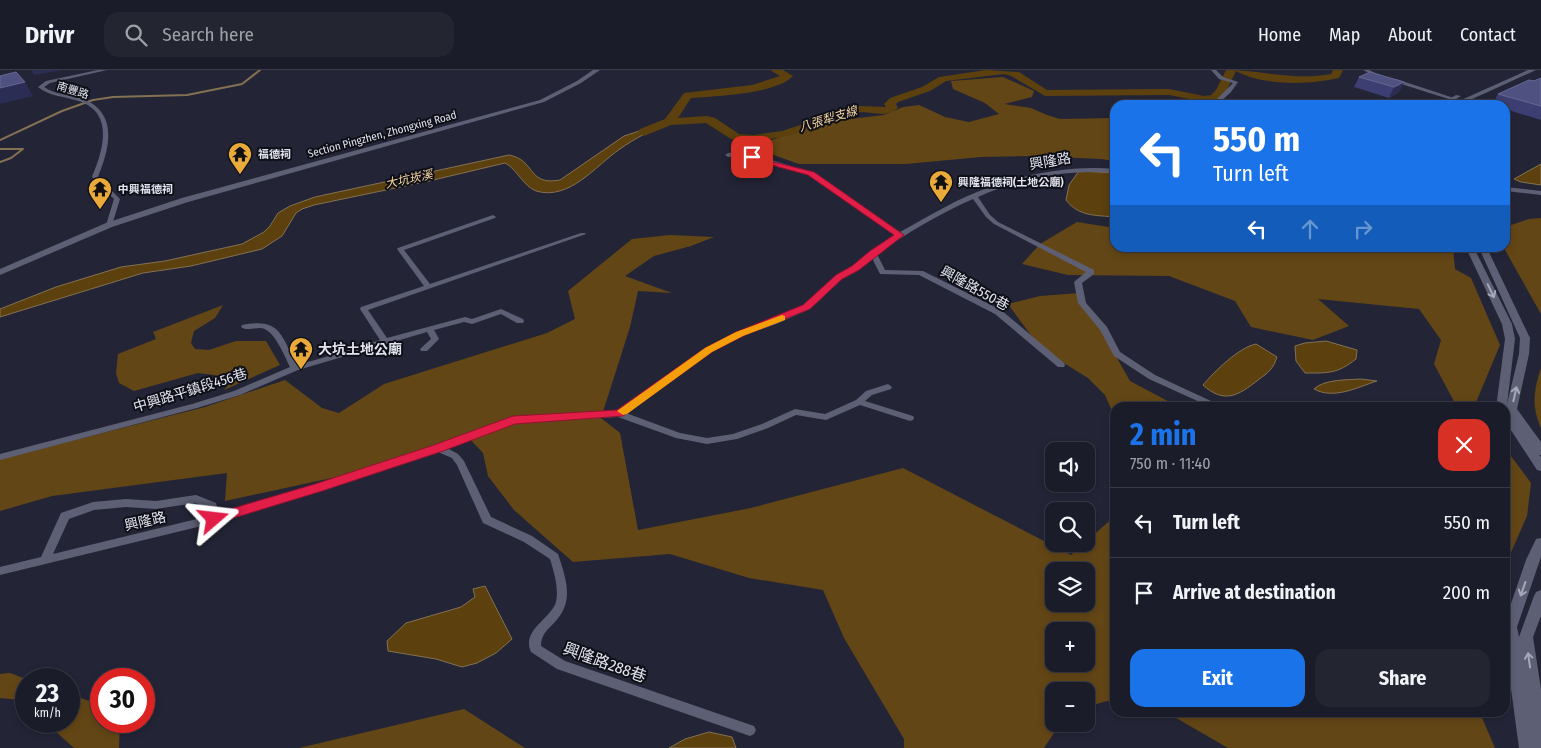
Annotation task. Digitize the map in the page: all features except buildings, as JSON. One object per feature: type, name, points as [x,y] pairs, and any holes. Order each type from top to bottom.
[{"type":"street","name":"南豐路","points":[[105,70],[48,82],[41,87],[48,93],[80,100],[91,106],[101,115],[106,126],[106,152],[95,177],[117,199],[109,225]]},
{"type":"street","name":"Section Pingzhen, Zhongxing Road","points":[[0,272],[109,225],[185,200],[542,101],[579,82],[597,70]]},
{"type":"street","points":[[1213,70],[1221,78],[1236,82],[1219,100]]},
{"type":"street","points":[[1365,70],[1448,100]]},
{"type":"street","points":[[1457,100],[1517,70]]},
{"type":"street","points":[[1462,100],[1533,70]]},
{"type":"street","points":[[728,155],[744,153],[811,174],[900,235]]},
{"type":"street","name":"興隆路","points":[[0,571],[46,558],[214,519],[318,488],[438,448],[513,420],[619,414],[708,350],[739,334],[807,307],[839,277],[856,268],[873,253],[900,235],[956,204],[992,188],[1045,174],[1066,170],[1110,171]]},
{"type":"street","points":[[1510,190],[1541,194]]},
{"type":"street","points":[[975,197],[988,216],[996,223],[1091,272],[1078,282],[1082,303],[1104,329],[1116,354],[1152,377],[1208,402]]},
{"type":"street","points":[[428,287],[400,249],[493,217]]},
{"type":"street","points":[[385,341],[364,309],[582,234]]},
{"type":"street","points":[[1472,252],[1507,324],[1510,338],[1501,402]]},
{"type":"street","points":[[1485,252],[1525,338],[1524,354],[1511,409],[1541,451]]},
{"type":"street","name":"興隆路550巷","points":[[873,253],[883,272],[920,273],[998,312],[1061,365]]},
{"type":"street","name":"中興路平鎮段456巷","points":[[0,457],[194,406],[237,392],[295,368],[430,329],[465,320],[472,322],[501,311],[520,321]]},
{"type":"street","points":[[245,328],[264,325],[275,331],[295,368]]},
{"type":"street","points":[[424,350],[435,339],[430,329]]},
{"type":"street","points":[[619,414],[679,436],[707,441],[734,437],[796,412],[826,417],[859,402],[869,393],[888,387]]},
{"type":"street","points":[[859,402],[910,418]]},
{"type":"street","points":[[1510,420],[1541,467]]},
{"type":"street","name":"興隆路288巷","points":[[438,448],[455,456],[461,463],[487,520],[528,540],[554,556],[560,575],[561,602],[549,620],[537,633],[535,648],[561,665],[750,730]]},
{"type":"street","points":[[46,558],[65,516],[93,506],[126,503],[156,505],[196,500],[213,506],[214,519]]},
{"type":"street","points":[[1527,748],[1510,627],[1533,560],[1541,543]]},
{"type":"street","points":[[1541,596],[1526,637],[1541,742]]},
{"type":"shaded area","points":[[1003,77],[1034,91],[1032,97],[1004,104],[1031,108],[1060,119],[1110,118],[1110,160],[1033,156],[981,157],[906,164],[799,164],[751,147],[825,122],[884,115],[903,107],[919,105],[945,117],[969,122],[999,114],[985,103],[953,89],[951,81]]},
{"type":"shaded area","points":[[1541,218],[1541,314],[1506,252],[1510,252],[1510,225],[1529,219]]},
{"type":"shaded area","points":[[1077,222],[1110,227],[1110,252],[1453,252],[1455,269],[1471,278],[1500,345],[1476,402],[1454,402],[1434,364],[1441,340],[1419,309],[1318,299],[1349,326],[1313,340],[1251,327],[1235,301],[1169,276],[1068,275],[1022,264],[1040,244]]},
{"type":"shaded area","points":[[670,235],[714,237],[691,246],[654,256],[625,276],[672,293],[638,291],[630,327],[601,418],[620,433],[638,530],[751,508],[903,468],[1045,542],[1045,552],[1065,552],[1071,555],[1074,552],[1095,552],[1095,534],[1110,520],[1110,701],[1095,704],[1095,682],[1045,682],[1045,732],[1055,732],[1044,748],[904,748],[904,739],[844,638],[823,590],[749,578],[670,554],[573,562],[514,510],[488,476],[483,453],[466,435],[346,475],[225,501],[227,473],[52,496],[0,511],[0,459],[205,407],[285,380],[322,408],[339,413],[384,384],[547,333],[575,319],[568,291],[632,239]]},
{"type":"shaded area","points":[[1080,293],[1130,381],[1170,402],[1110,402],[1110,406],[1105,395],[1088,378],[1041,349],[1008,304],[1040,296]]},
{"type":"shaded area","points":[[223,305],[215,318],[194,331],[191,343],[195,349],[209,350],[236,341],[266,341],[280,365],[224,390],[229,384],[214,375],[198,373],[134,391],[119,383],[116,373],[118,354],[156,339],[153,332]]},
{"type":"shaded area","points":[[1541,368],[1541,428],[1536,412],[1535,398]]},
{"type":"shaded area","points":[[1510,455],[1531,483],[1527,516],[1510,555]]},
{"type":"shaded area","points":[[10,673],[15,675],[15,699],[0,698],[0,674]]},
{"type":"shaded area","points":[[80,698],[90,701],[90,733],[120,733],[119,748],[74,748],[57,733],[80,733]]},
{"type":"shaded area","points":[[464,709],[525,748],[299,748]]},
{"type":"shaded area","points":[[1174,717],[1482,717],[1495,748],[1228,748]]},
{"type":"water","points":[[667,122],[626,145],[582,180],[560,191],[548,193],[531,189],[505,163],[314,205],[296,213],[282,236],[262,249],[191,266],[143,273],[0,317],[0,309],[56,287],[121,267],[165,261],[242,244],[264,232],[278,213],[290,206],[315,197],[509,155],[524,162],[536,176],[542,179],[549,181],[560,180],[624,136]]},
{"type":"water","points":[[1541,164],[1541,185],[1514,179]]},
{"type":"water","points":[[1079,171],[1110,173],[1110,216],[1076,210],[1066,200],[1069,185]]},
{"type":"water","points":[[1326,341],[1357,350],[1356,359],[1343,368],[1332,372],[1305,373],[1296,361],[1295,346]]},
{"type":"water","points":[[1256,344],[1277,357],[1265,375],[1244,390],[1231,396],[1218,394],[1203,385],[1234,355]]},
{"type":"water","points":[[1361,379],[1377,381],[1338,393],[1322,392],[1314,389],[1324,383]]},
{"type":"water","points":[[485,586],[512,639],[496,653],[477,663],[462,667],[436,659],[388,651],[387,641],[406,623],[461,607],[475,597],[473,589]]},
{"type":"water","points":[[709,732],[732,737],[736,748],[669,748],[685,739]]},
{"type":"waterway","points":[[0,140],[62,111],[93,100],[113,97],[187,95],[242,84],[260,70]]},
{"type":"waterway","name":"大坑崁溪","points":[[669,122],[688,95],[752,88],[788,76],[775,70]]},
{"type":"waterway","name":"八張犁支線","points":[[669,122],[707,119],[735,137],[754,139],[769,137],[784,134],[859,109],[888,110],[892,108],[890,104],[894,100],[926,89],[943,79],[1004,71],[1015,74],[1045,93],[1169,92],[1204,99],[1214,98],[1221,92],[1231,70]]},
{"type":"waterway","name":"八張犁支線","points":[[1240,70],[1263,76],[1299,80],[1335,76],[1338,70]]},
{"type":"waterway","name":"大坑崁溪","points":[[644,132],[669,122]]},
{"type":"waterway","points":[[0,149],[23,149],[11,158],[0,162]]},
{"type":"slow traffic","points":[[623,411],[708,350],[739,334],[782,318]]},
{"type":"place","name":"福德祠","points":[[240,175]]},
{"type":"place","name":"興隆福德祠(土地公廟)","points":[[941,203]]},
{"type":"place","name":"中興福德祠","points":[[100,210]]},
{"type":"place","name":"大坑土地公廟","points":[[301,370]]},
{"type":"route","points":[[214,519],[318,488],[438,448],[513,420],[619,414],[708,350],[739,334],[807,307],[839,277],[856,268],[873,253],[900,235],[811,174],[752,157]]}]
